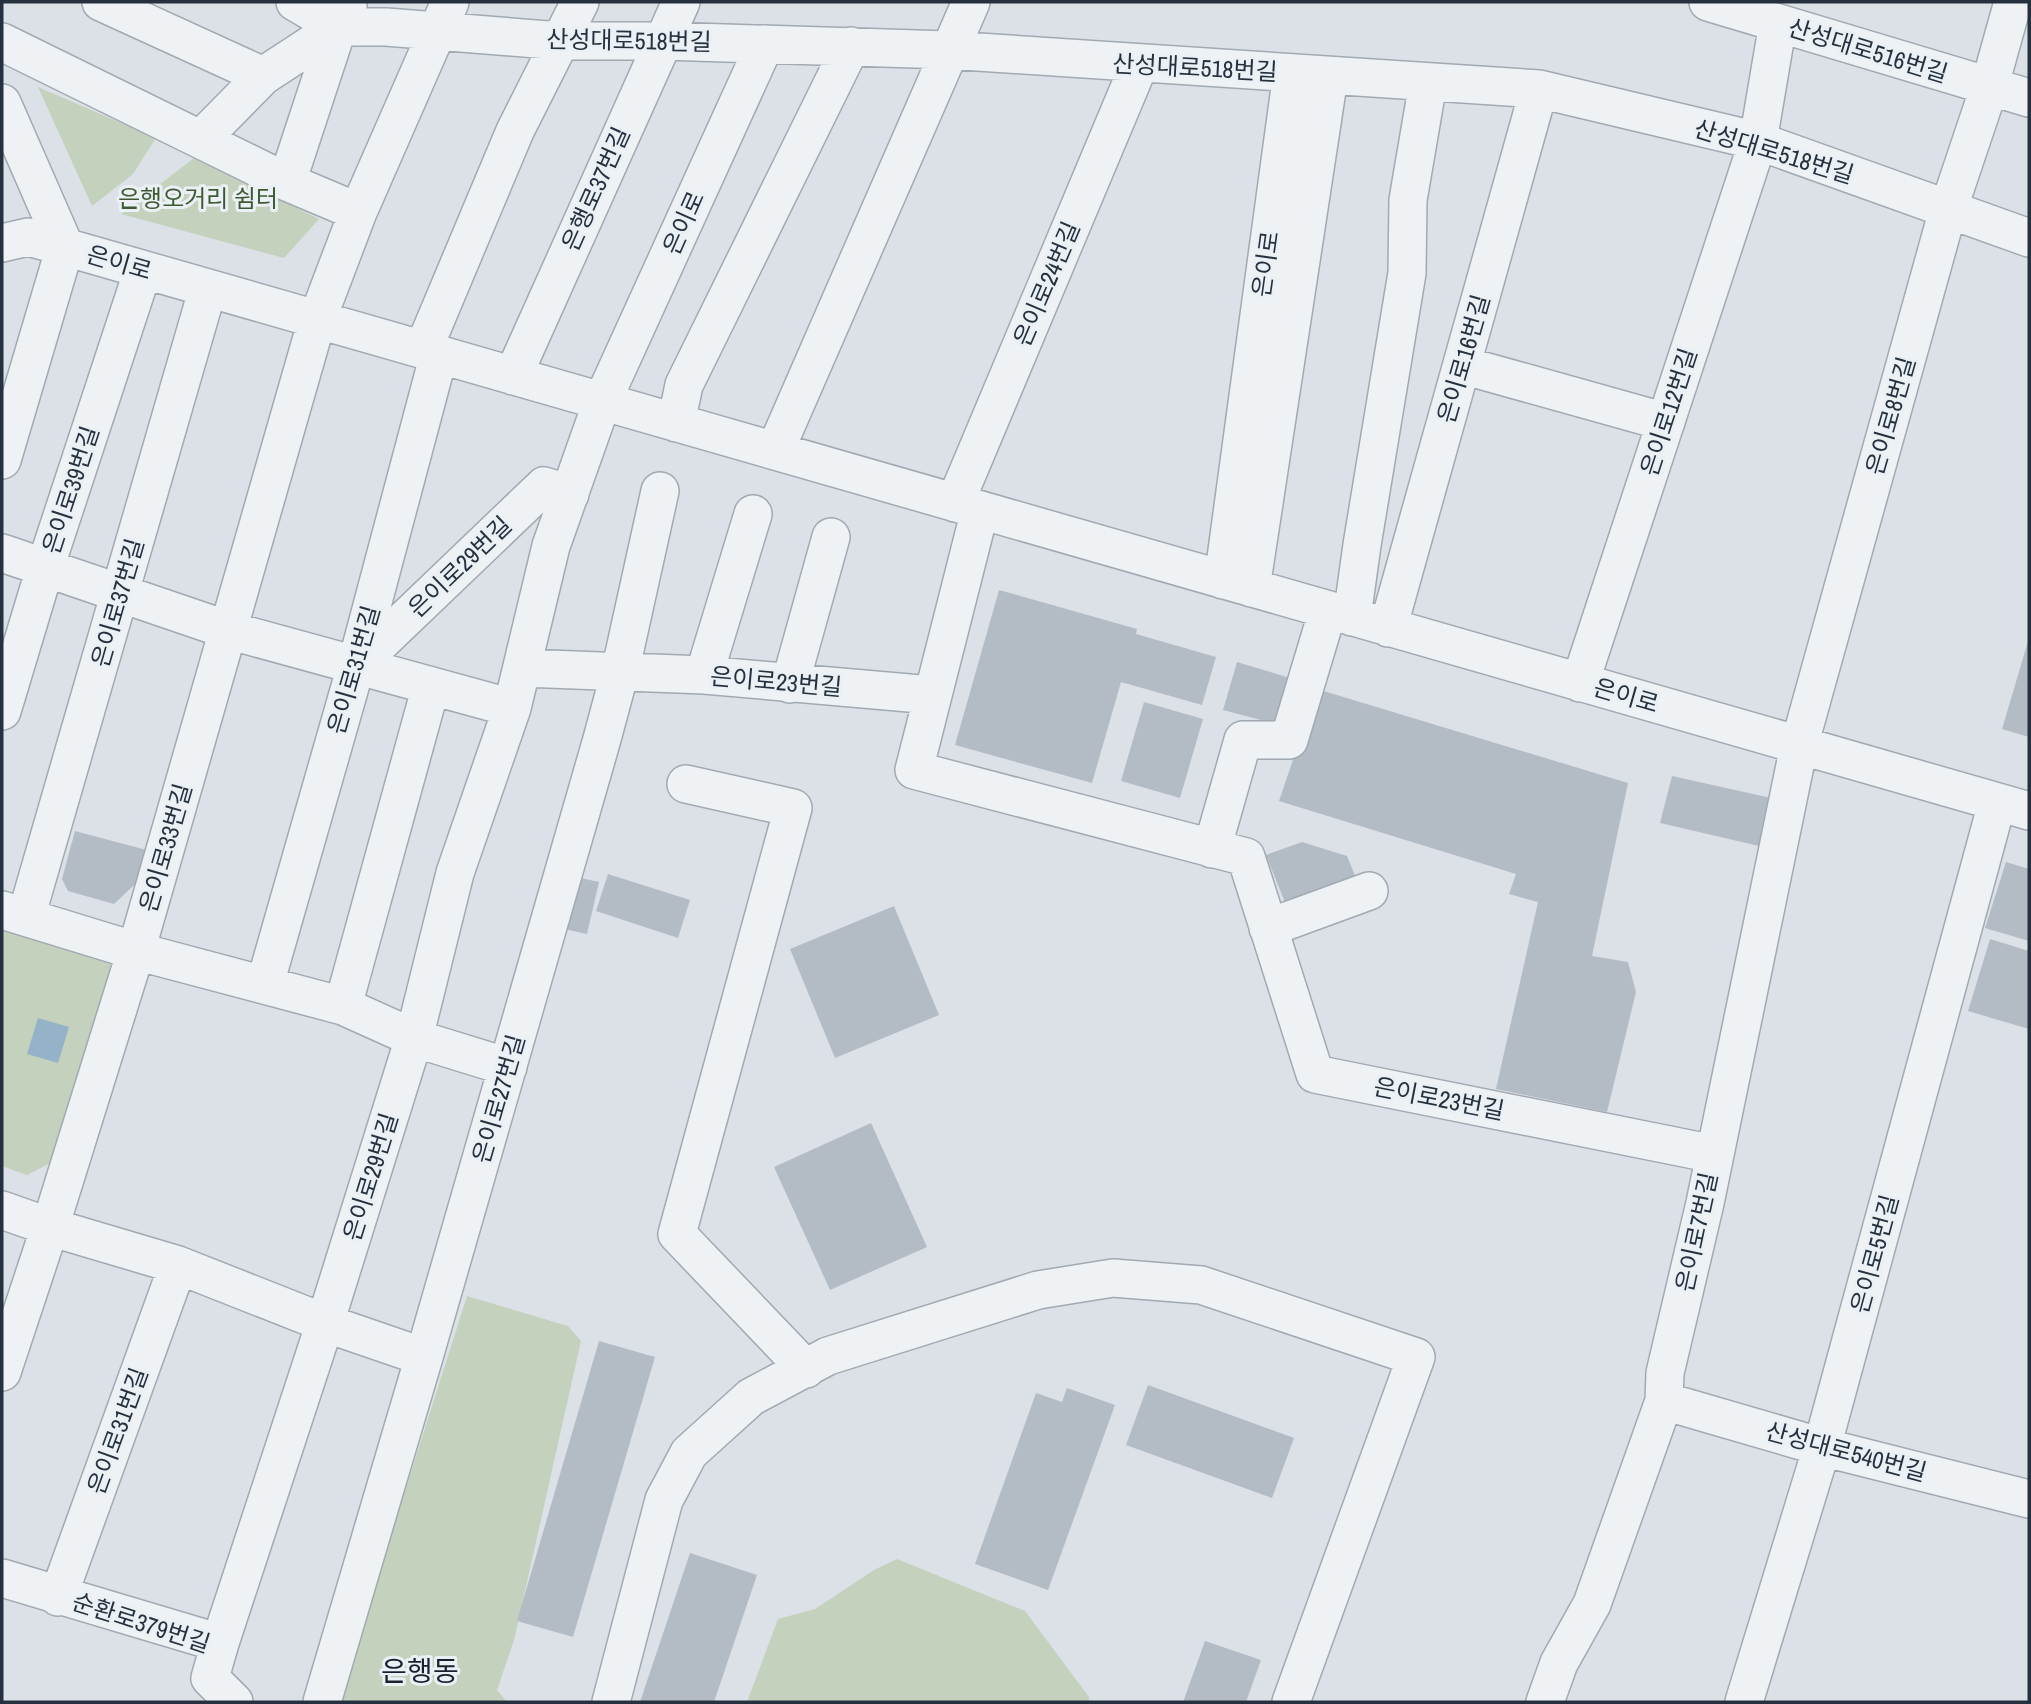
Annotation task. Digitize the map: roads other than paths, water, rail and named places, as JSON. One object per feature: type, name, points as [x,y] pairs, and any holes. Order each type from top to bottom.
[{"type":"street","points":[[101,2],[264,76]]},
{"type":"street","points":[[295,2],[344,15]]},
{"type":"street","points":[[431,352],[515,131],[579,2]]},
{"type":"street","name":"은행로37번길","points":[[513,376],[681,2]]},
{"type":"street","points":[[775,451],[971,2]]},
{"type":"street","name":"산성대로516번길","points":[[1708,2],[2029,98]]},
{"type":"street","name":"은이로8번길","points":[[1799,746],[1948,210],[1989,88],[2013,2]]},
{"type":"street","points":[[201,139],[264,76],[344,15]]},
{"type":"street","points":[[287,182],[344,15]]},
{"type":"street","name":"산성대로518번길","points":[[344,15],[386,27],[443,17],[561,41],[663,41],[948,50],[1139,65],[1539,89],[1758,141],[2029,238]]},
{"type":"street","points":[[317,320],[358,212],[443,17]]},
{"type":"street","name":"은이로12번길","points":[[1580,682],[1758,141],[1778,23]]},
{"type":"street","points":[[2,42],[287,182],[358,212]]},
{"type":"street","name":"은이로","points":[[602,402],[765,44]]},
{"type":"street","points":[[676,423],[684,385],[851,46]]},
{"type":"street","name":"은이로24번길","points":[[968,507],[1139,65]]},
{"type":"street","name":"은이로","points":[[1237,584],[1292,74]]},
{"type":"street","points":[[1237,584],[1329,77]]},
{"type":"street","points":[[1212,849],[1243,740],[1289,740],[1340,614],[1362,545],[1407,274],[1408,200],[1428,83]]},
{"type":"street","name":"은이로16번길","points":[[1388,628],[1539,89]]},
{"type":"street","points":[[2,103],[65,247],[2,460]]},
{"type":"street","name":"은이로","points":[[2,243],[28,237],[65,247],[2013,807]]},
{"type":"street","name":"은이로39번길","points":[[2,711],[144,270]]},
{"type":"street","name":"은이로37번길","points":[[14,913],[120,595],[208,288]]},
{"type":"street","name":"은이로33번길","points":[[2,1372],[136,951],[317,320]]},
{"type":"street","name":"은이로31번길","points":[[265,984],[356,666],[431,352]]},
{"type":"street","points":[[1462,365],[1666,422]]},
{"type":"street","name":"은이로29번길","points":[[220,1643],[325,1323],[414,1038],[455,873],[512,708],[551,547],[602,402]]},
{"type":"street","name":"은이로29번길","points":[[356,666],[544,486],[570,494]]},
{"type":"street","name":"은이로27번길","points":[[322,1702],[508,1067],[620,672],[660,491]]},
{"type":"street","name":"은이로23번길","points":[[968,507],[932,695],[914,770],[1246,857],[1315,1074],[1714,1154]]},
{"type":"street","points":[[704,676],[753,514]]},
{"type":"street","points":[[790,684],[831,537]]},
{"type":"street","points":[[2,553],[228,630],[512,708]]},
{"type":"street","name":"은이로23번길","points":[[523,668],[704,676],[932,695]]},
{"type":"street","points":[[343,1006],[431,686]]},
{"type":"street","name":"은이로7번길","points":[[1545,1702],[1559,1664],[1592,1604],[1664,1401],[1665,1373],[1714,1154],[1799,746]]},
{"type":"street","points":[[686,784],[793,808],[677,1234],[806,1368]]},
{"type":"street","name":"은이로5번길","points":[[1744,1702],[2013,807]]},
{"type":"street","points":[[1268,928],[1369,891]]},
{"type":"street","points":[[14,913],[136,951],[343,1006],[414,1038],[508,1067]]},
{"type":"street","points":[[2,1210],[178,1265],[325,1323],[424,1357]]},
{"type":"street","name":"은이로31번길","points":[[58,1597],[178,1265]]},
{"type":"street","points":[[611,1702],[664,1500],[689,1453],[751,1397],[828,1356],[1026,1293],[1113,1278],[1201,1285],[1416,1357],[1291,1702]]},
{"type":"street","name":"산성대로540번길","points":[[1664,1401],[1822,1447],[2029,1499]]},
{"type":"street","name":"순환로379번길","points":[[2,1578],[58,1597],[220,1643],[210,1678],[234,1702]]},
{"type":"water","points":[[38,1018],[69,1027],[58,1063],[27,1054]]},
{"type":"district","name":"은행동","points":[[420,1671]]},
{"type":"park label","name":"은행오거리 쉼터","points":[[198,199]]}]
